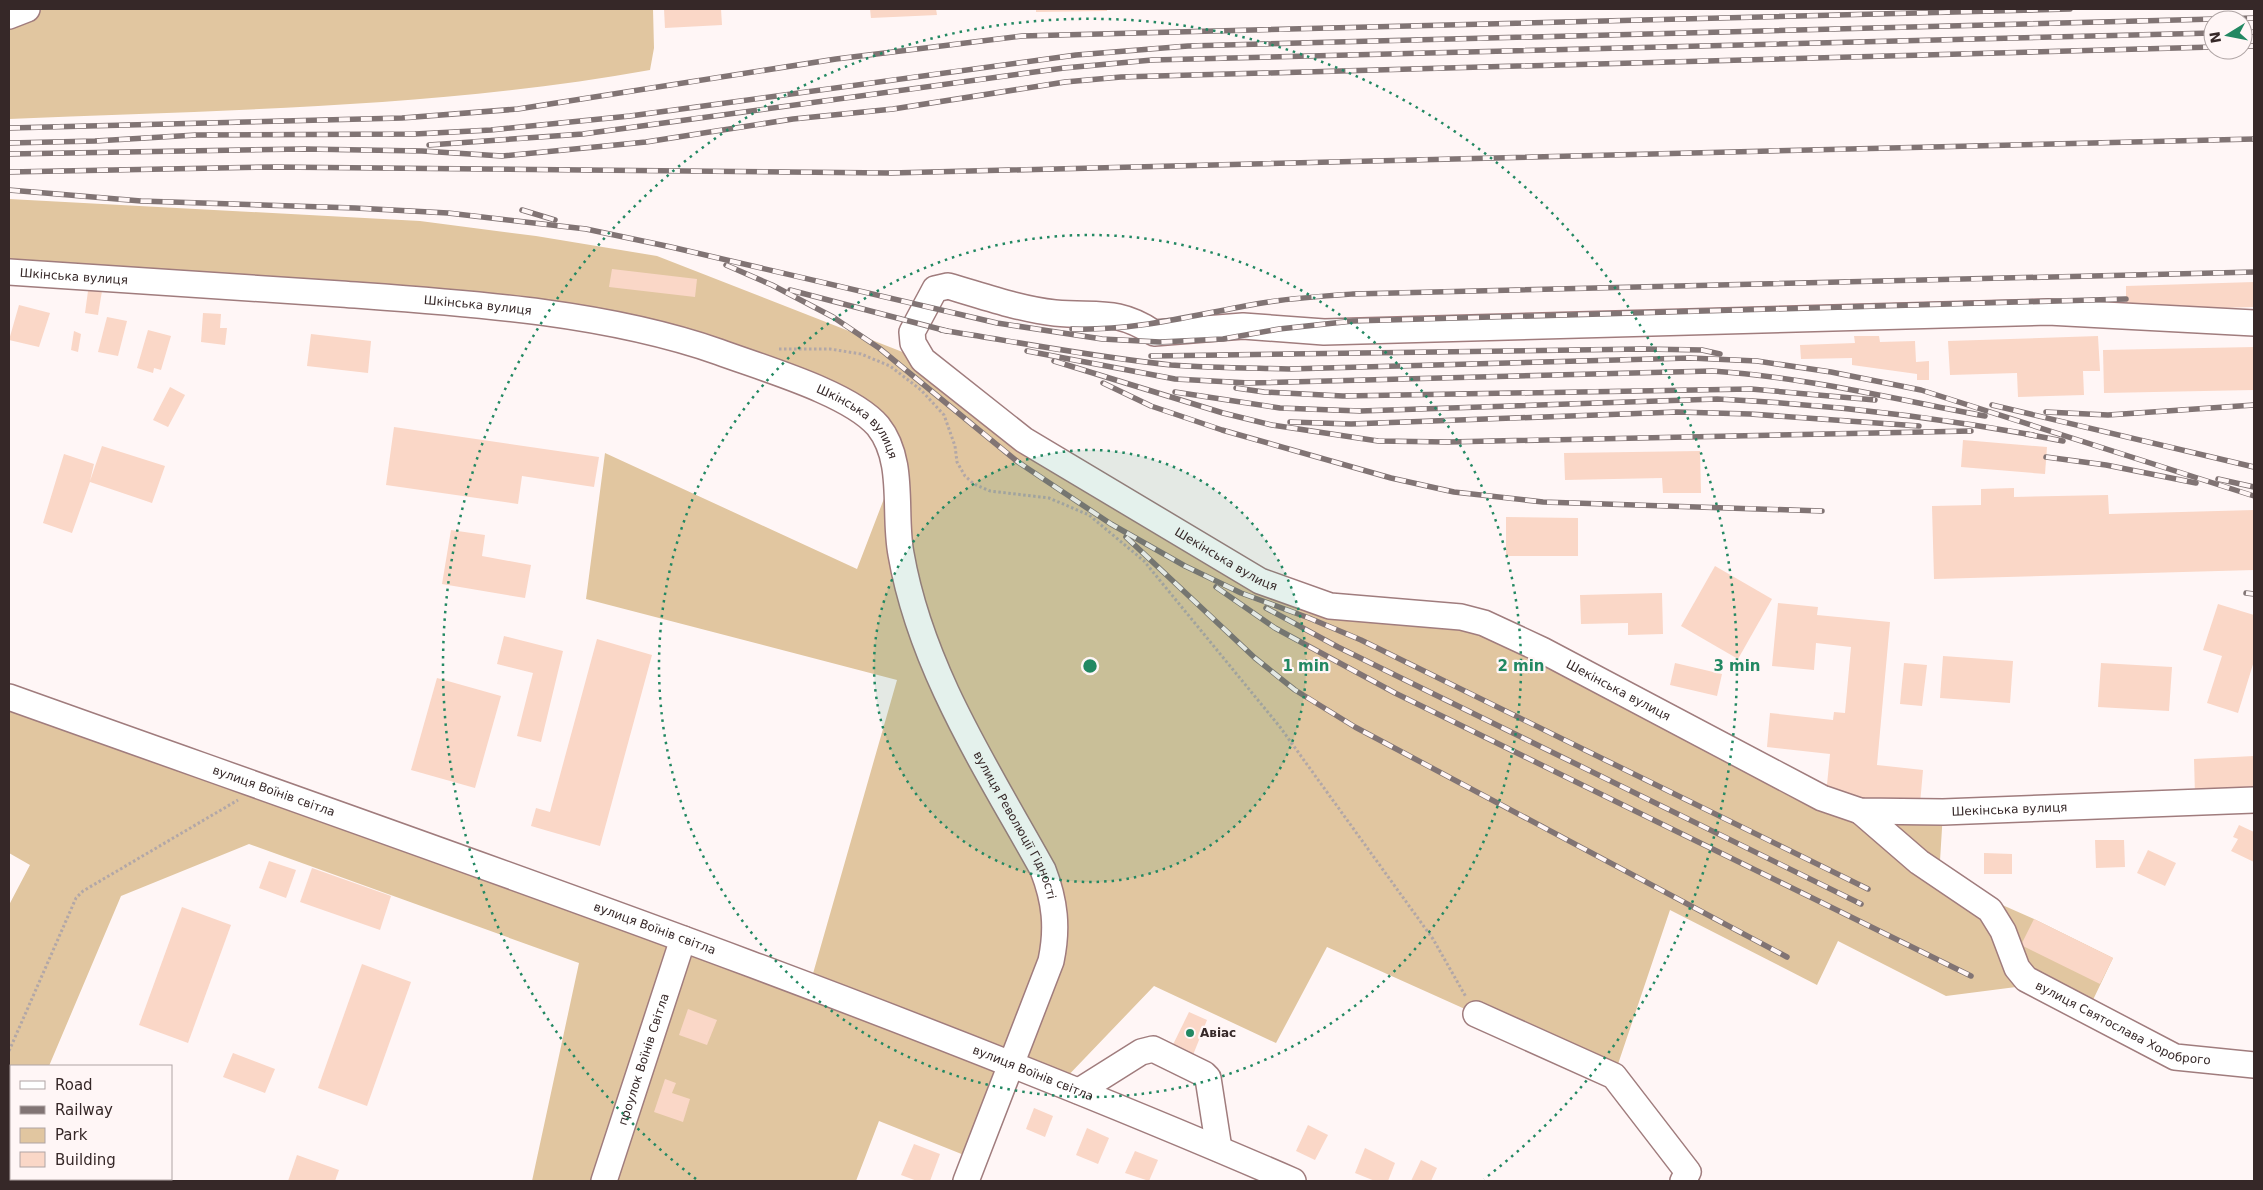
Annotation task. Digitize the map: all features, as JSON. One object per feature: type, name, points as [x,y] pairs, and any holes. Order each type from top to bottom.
[{"type":"street","points":[[9,16],[27,9]]},
{"type":"street","name":"Шкінська вулиця","points":[[9,272],[466,304],[610,324],[698,344],[844,399],[867,415],[882,432],[893,453],[896,470]]},
{"type":"street","name":"Шекінська вулиця","points":[[2254,323],[2048,312],[1324,332],[1243,326],[1154,333],[1142,325],[1114,315],[1056,313],[948,286],[935,289],[912,332],[913,343],[922,360],[1024,440],[1260,580],[1330,606],[1461,617],[1484,623],[1542,650],[1822,798],[1860,811],[1943,812],[2254,800]]},
{"type":"street","name":"вулиця Революції Гідності","points":[[896,470],[897,524],[902,561],[932,660],[950,703],[1043,870],[1053,901],[1056,929],[1050,961],[966,1181]]},
{"type":"street","name":"вулиця Воїнів світла","points":[[9,697],[849,999],[1012,1063],[1293,1181]]},
{"type":"street","name":"вулиця Святослава Хороброго","points":[[1860,811],[1919,862],[1990,910],[2003,931],[2017,968],[2026,978],[2175,1057],[2254,1065]]},
{"type":"street","name":"проулок Воїнів Світла","points":[[604,1181],[683,939]]},
{"type":"street","points":[[1476,1014],[1614,1076],[1688,1172],[1683,1181]]},
{"type":"street","points":[[1079,1091],[1141,1052],[1153,1049],[1204,1074],[1208,1078],[1219,1149]]},
{"type":"path","points":[[774,349],[830,349],[861,354],[890,366],[921,390],[944,415],[955,446],[957,462],[965,476],[990,491],[1050,498],[1089,515],[1144,561],[1285,735],[1433,939],[1476,1014]]},
{"type":"path","points":[[9,1050],[72,907],[83,891],[260,787]]},
{"type":"green space","points":[[27,9],[653,9],[654,48],[650,70],[571,83],[491,92],[411,100],[250,110],[9,119],[9,16]]},
{"type":"green space","points":[[9,199],[420,221],[536,236],[657,256],[923,360],[1260,581],[1461,617],[1822,798],[1943,812],[1939,877],[2034,919],[2113,958],[2082,1023],[2016,987],[1946,996],[1838,941],[1817,985],[1670,910],[1614,1076],[1327,947],[1276,1043],[1154,986],[1061,1083],[1011,1064],[974,1159],[879,1121],[856,1181],[532,1181],[579,963],[249,844],[121,896],[49,1065],[10,1065],[9,1160],[9,905],[30,865],[9,853],[9,697],[810,984],[897,680],[586,599],[605,453],[857,569],[895,470],[867,415],[610,324],[9,272]]},
{"type":"building","points":[[664,9],[721,9],[722,25],[665,28]]},
{"type":"building","points":[[870,9],[936,9],[937,15],[871,18]]},
{"type":"building","points":[[1036,9],[1107,9],[1107,11],[1036,12]]},
{"type":"building","points":[[612,269],[697,279],[695,297],[609,287]]},
{"type":"building","points":[[2254,282],[2254,307],[2126,311],[2126,286]]},
{"type":"building","points":[[88,291],[102,291],[98,315],[85,313]]},
{"type":"building","points":[[19,305],[50,313],[39,347],[9,340]]},
{"type":"building","points":[[203,313],[221,314],[220,328],[227,328],[225,345],[201,342]]},
{"type":"building","points":[[107,317],[127,321],[118,356],[98,352]]},
{"type":"building","points":[[148,330],[171,336],[161,370],[154,368],[153,373],[137,368]]},
{"type":"building","points":[[74,331],[81,334],[78,352],[71,350]]},
{"type":"building","points":[[311,334],[371,341],[368,373],[307,366]]},
{"type":"building","points":[[1854,336],[1879,336],[1880,342],[1915,341],[1916,362],[1929,361],[1929,380],[1917,380],[1917,374],[1852,365],[1852,358],[1801,359],[1800,345],[1855,343]]},
{"type":"building","points":[[2098,336],[2100,371],[2083,371],[2084,395],[2018,397],[2017,373],[1950,375],[1948,341]]},
{"type":"building","points":[[2254,347],[2254,390],[2104,393],[2103,350]]},
{"type":"building","points":[[170,387],[185,395],[168,427],[153,420]]},
{"type":"building","points":[[394,427],[599,457],[594,487],[522,476],[518,504],[386,485]]},
{"type":"building","points":[[1963,440],[2047,447],[2045,474],[1961,467]]},
{"type":"building","points":[[102,446],[165,466],[152,503],[90,482],[72,533],[43,523],[64,454],[94,464],[90,481]]},
{"type":"building","points":[[1700,451],[1701,493],[1663,493],[1662,478],[1565,480],[1564,453]]},
{"type":"building","points":[[2014,488],[2014,497],[2108,495],[2109,514],[2254,510],[2254,570],[1934,579],[1932,506],[1981,505],[1981,489]]},
{"type":"building","points":[[1506,517],[1578,518],[1578,556],[1506,556]]},
{"type":"building","points":[[451,530],[485,535],[482,556],[531,565],[525,598],[442,584]]},
{"type":"building","points":[[1715,566],[1772,599],[1738,659],[1681,626]]},
{"type":"building","points":[[1662,593],[1663,634],[1628,635],[1628,623],[1581,624],[1580,595]]},
{"type":"building","points":[[1778,603],[1818,607],[1817,615],[1890,622],[1877,765],[1923,770],[1920,804],[1826,795],[1830,754],[1767,747],[1770,713],[1833,720],[1834,712],[1845,713],[1851,647],[1816,643],[1814,670],[1772,666]]},
{"type":"building","points":[[2218,604],[2254,615],[2254,661],[2238,713],[2207,703],[2222,656],[2203,650]]},
{"type":"building","points":[[504,636],[563,651],[541,742],[517,736],[533,673],[497,664]]},
{"type":"building","points":[[597,639],[652,655],[600,846],[531,826],[536,808],[550,812]]},
{"type":"building","points":[[1943,656],[2013,661],[2010,703],[1940,698]]},
{"type":"building","points":[[1675,663],[1722,674],[1717,696],[1670,685]]},
{"type":"building","points":[[1904,663],[1927,665],[1922,706],[1900,704]]},
{"type":"building","points":[[2101,663],[2172,667],[2169,711],[2098,707]]},
{"type":"building","points":[[437,678],[501,696],[475,788],[411,770]]},
{"type":"building","points":[[2254,756],[2254,792],[2195,795],[2194,759]]},
{"type":"building","points":[[2239,825],[2254,832],[2254,862],[2231,851],[2238,839],[2233,837]]},
{"type":"building","points":[[2095,840],[2124,840],[2125,867],[2096,868]]},
{"type":"building","points":[[2148,850],[2176,863],[2165,886],[2137,873]]},
{"type":"building","points":[[1984,853],[2012,854],[2012,874],[1984,874]]},
{"type":"building","points":[[269,861],[296,870],[286,898],[259,888]]},
{"type":"building","points":[[312,868],[391,896],[380,930],[300,902]]},
{"type":"building","points":[[182,907],[231,925],[188,1043],[139,1025]]},
{"type":"building","points":[[2034,919],[2113,958],[2100,984],[2021,945]]},
{"type":"building","points":[[362,964],[411,982],[367,1106],[318,1088]]},
{"type":"building","points":[[688,1009],[717,1020],[707,1045],[679,1035]]},
{"type":"building","points":[[1189,1012],[1207,1020],[1185,1075],[1163,1065]]},
{"type":"building","points":[[233,1053],[275,1069],[265,1093],[223,1077]]},
{"type":"building","points":[[665,1079],[676,1083],[672,1093],[690,1099],[683,1122],[654,1112]]},
{"type":"building","points":[[1034,1108],[1053,1116],[1045,1137],[1026,1129]]},
{"type":"building","points":[[1308,1125],[1328,1135],[1315,1160],[1296,1151]]},
{"type":"building","points":[[1087,1128],[1109,1138],[1098,1164],[1076,1155]]},
{"type":"building","points":[[914,1144],[940,1154],[930,1181],[917,1181],[901,1175]]},
{"type":"building","points":[[1365,1148],[1395,1163],[1388,1181],[1375,1181],[1355,1173]]},
{"type":"building","points":[[1135,1151],[1158,1160],[1149,1181],[1125,1173]]},
{"type":"building","points":[[297,1155],[339,1170],[335,1181],[288,1181]]},
{"type":"building","points":[[1421,1160],[1437,1168],[1431,1181],[1411,1181]]},
{"type":"railway","points":[[9,128],[402,118],[518,109],[836,59],[1022,36],[2070,9]]},
{"type":"railway","points":[[9,143],[95,141],[196,135],[415,134],[491,130],[630,116],[1076,55],[1188,46],[2254,18]]},
{"type":"railway","points":[[429,145],[583,134],[1064,68],[1152,60],[2203,33]]},
{"type":"railway","points":[[9,154],[305,149],[422,151],[502,156],[646,142],[793,119],[893,109],[1065,82],[1121,77],[2203,47]]},
{"type":"railway","points":[[9,172],[272,167],[891,173],[2254,139]]},
{"type":"railway","points":[[9,190],[141,201],[448,213],[586,229],[997,323],[1102,339],[1160,342],[1223,339],[1279,329],[1353,321],[2126,299]]},
{"type":"railway","points":[[522,210],[555,220]]},
{"type":"railway","points":[[726,265],[772,285],[833,317],[879,348],[1018,462],[1111,524],[1185,566],[1241,593],[1309,618],[1361,640],[1868,889]]},
{"type":"railway","points":[[1072,329],[1145,325],[1273,301],[1353,294],[2254,272]]},
{"type":"railway","points":[[790,290],[947,331]]},
{"type":"railway","points":[[941,330],[1113,358],[1171,365],[1215,367],[1289,369],[1690,358],[1757,361],[1831,372],[1921,390],[2254,496]]},
{"type":"railway","points":[[1151,356],[1643,349],[1702,350],[1720,354]]},
{"type":"railway","points":[[1027,351],[1175,379],[1249,383],[1712,371],[1815,383],[1985,416]]},
{"type":"railway","points":[[1054,361],[1223,413],[1272,425],[1378,441],[1448,442],[1971,431]]},
{"type":"railway","points":[[1103,383],[1151,406],[1222,430],[1391,478],[1454,492],[1543,502],[1822,511]]},
{"type":"railway","points":[[1236,388],[1264,392],[1343,396],[1751,389],[1875,400]]},
{"type":"railway","points":[[1175,392],[1280,408],[1360,411],[1717,399],[1876,412],[1955,422],[2033,435]]},
{"type":"railway","points":[[1992,405],[2254,467]]},
{"type":"railway","points":[[2046,412],[2108,415],[2254,405]]},
{"type":"railway","points":[[1290,422],[1351,424],[1677,412],[1750,414],[1919,426]]},
{"type":"railway","points":[[2026,434],[2063,441]]},
{"type":"railway","points":[[2046,457],[2106,465],[2196,483]]},
{"type":"railway","points":[[2218,479],[2254,487]]},
{"type":"railway","points":[[1126,537],[1255,658],[1295,690],[1355,727],[1787,957]]},
{"type":"railway","points":[[1216,587],[1275,628],[1395,693],[1971,976]]},
{"type":"railway","points":[[2246,593],[2254,594]]},
{"type":"railway","points":[[1266,608],[1338,647],[1861,904]]},
{"type":"place","name":"Авіас","points":[[1190,1033]]}]
